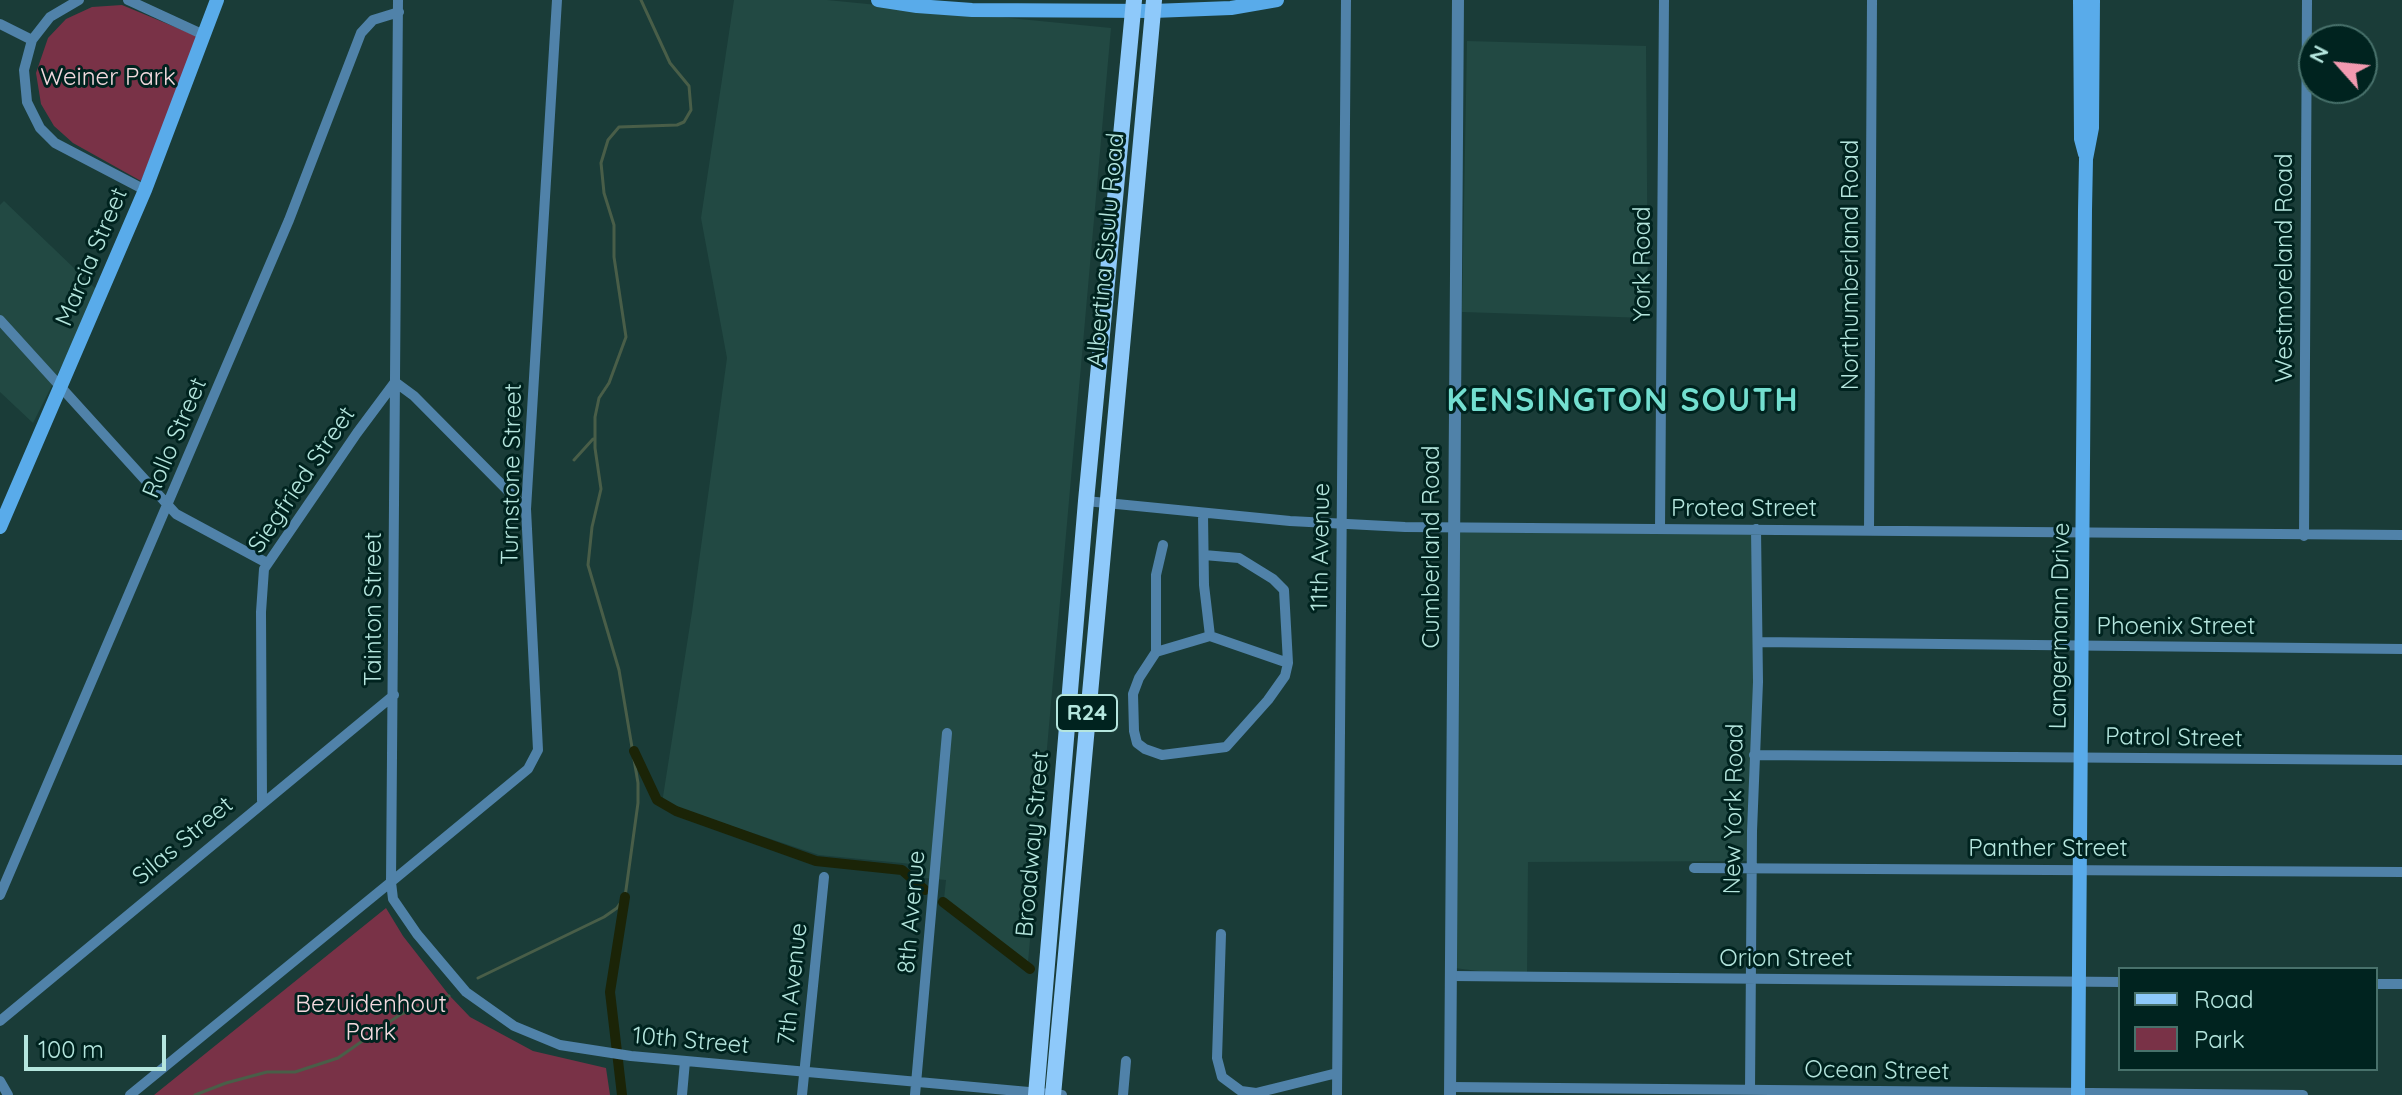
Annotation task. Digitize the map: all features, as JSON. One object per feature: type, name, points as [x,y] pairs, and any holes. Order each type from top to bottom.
[{"type":"main road","name":"Marcia Street","points":[[0,527],[145,190],[217,0]]},
{"type":"main road","points":[[878,0],[972,10],[1134,5],[1231,8],[1277,0]]},
{"type":"main road","name":"Langermann Drive","points":[[2080,0],[2081,139],[2086,159]]},
{"type":"main road","name":"Langermann Drive","points":[[2078,1094],[2086,159],[2092,128],[2093,0]]},
{"type":"main road","name":"Albertina Sisulu Road","points":[[1086,501],[1134,5]]},
{"type":"main road","name":"Albertina Sisulu Road","points":[[1106,504],[1154,6]]},
{"type":"main road","name":"Broadway Street","points":[[1044,1094],[1086,501]]},
{"type":"main road","name":"Broadway Street","points":[[1044,1094],[1106,504]]},
{"type":"street","points":[[79,0],[50,17],[32,40],[25,62],[25,91],[31,112],[40,128],[55,143],[145,190]]},
{"type":"street","points":[[128,0],[204,35]]},
{"type":"street","name":"Tainton Street","points":[[391,882],[398,0]]},
{"type":"street","name":"Turnstone Street","points":[[391,882],[519,777],[536,756],[538,724],[526,509],[557,0]]},
{"type":"street","name":"11th Avenue","points":[[1337,1095],[1346,0]]},
{"type":"street","name":"Cumberland Road","points":[[1450,1091],[1458,0]]},
{"type":"street","name":"York Road","points":[[1660,529],[1664,0]]},
{"type":"street","name":"Northumberland Road","points":[[1869,530],[1872,0]]},
{"type":"street","name":"Westmoreland Road","points":[[2304,536],[2307,0]]},
{"type":"street","name":"Rollo Street","points":[[0,895],[289,220],[361,33],[373,20],[399,12]]},
{"type":"street","points":[[0,24],[32,40]]},
{"type":"street","points":[[0,320],[168,506],[185,520],[267,563]]},
{"type":"street","points":[[395,382],[414,396],[526,509]]},
{"type":"street","name":"Siegfried Street","points":[[262,801],[263,575],[267,563],[395,382]]},
{"type":"street","name":"Protea Street","points":[[1086,501],[1203,514],[1341,524],[2402,535]]},
{"type":"street","points":[[1203,514],[1210,636]]},
{"type":"street","name":"New York Road","points":[[1750,1090],[1758,642],[1756,529]]},
{"type":"street","points":[[1163,545],[1156,575],[1156,652],[1135,688],[1133,723],[1137,743],[1162,755],[1226,747],[1268,700],[1285,676],[1288,663],[1285,594],[1281,586],[1239,558],[1204,555]]},
{"type":"street","points":[[1156,652],[1210,636],[1288,663]]},
{"type":"street","name":"Phoenix Street","points":[[1758,642],[2402,649]]},
{"type":"street","name":"Silas Street","points":[[0,1021],[262,801],[394,695]]},
{"type":"street","name":"8th Avenue","points":[[915,1095],[947,733]]},
{"type":"street","name":"Patrol Street","points":[[1754,755],[2402,760]]},
{"type":"street","name":"Panther Street","points":[[1694,868],[2402,872]]},
{"type":"street","name":"7th Avenue","points":[[802,1095],[824,877]]},
{"type":"street","points":[[130,1095],[391,882]]},
{"type":"street","name":"10th Street","points":[[391,882],[396,905],[452,978],[483,1006],[514,1026],[543,1039],[575,1049],[617,1054],[1062,1095]]},
{"type":"street","points":[[1221,934],[1217,1058],[1222,1077],[1241,1091],[1256,1093],[1337,1073]]},
{"type":"street","name":"Orion Street","points":[[1452,976],[2118,982]]},
{"type":"street","points":[[2378,984],[2402,984]]},
{"type":"street","points":[[682,1095],[685,1061]]},
{"type":"street","points":[[1123,1095],[1126,1061]]},
{"type":"street","points":[[0,1081],[8,1095]]},
{"type":"street","name":"Ocean Street","points":[[1450,1091],[1750,1090],[2303,1095]]},
{"type":"shaded area","points":[[734,0],[827,0],[1111,28],[1028,962],[944,899],[946,880],[924,878],[912,864],[819,855],[662,803],[727,358],[701,218]]},
{"type":"shaded area","points":[[1467,41],[1646,46],[1648,318],[1462,312]]},
{"type":"shaded area","points":[[4,201],[99,292],[33,423],[0,392],[0,205]]},
{"type":"shaded area","points":[[1454,524],[1761,529],[1756,861],[1528,862],[1527,977],[1454,968]]},
{"type":"green space","name":"Weiner Park","points":[[122,5],[199,37],[141,181],[73,143],[54,126],[41,104],[36,73],[48,38],[66,19],[92,7]]},
{"type":"green space","name":"Bezuidenhout Park","points":[[386,908],[403,936],[470,1017],[533,1051],[606,1068],[610,1095],[154,1095]]},
{"type":"waterway","points":[[478,978],[604,917],[617,908],[625,897],[638,783],[619,670],[588,565],[592,527],[601,489],[595,448],[595,417],[599,398],[609,383],[626,337],[614,257],[614,225],[604,193],[601,163],[608,140],[619,127],[677,125],[684,122],[691,110],[689,86],[670,63],[641,0]]},
{"type":"waterway","points":[[574,460],[593,439]]},
{"type":"waterway","points":[[634,751],[657,800],[676,811],[816,861],[902,870],[925,890]]},
{"type":"waterway","points":[[622,1095],[610,992],[625,897]]},
{"type":"waterway","points":[[943,902],[1030,969]]},
{"type":"waterway","points":[[195,1095],[267,1072],[295,1072],[338,1058],[401,1014],[449,996]]},
{"type":"district","name":"KENSINGTON SOUTH","points":[[1623,401]]}]
